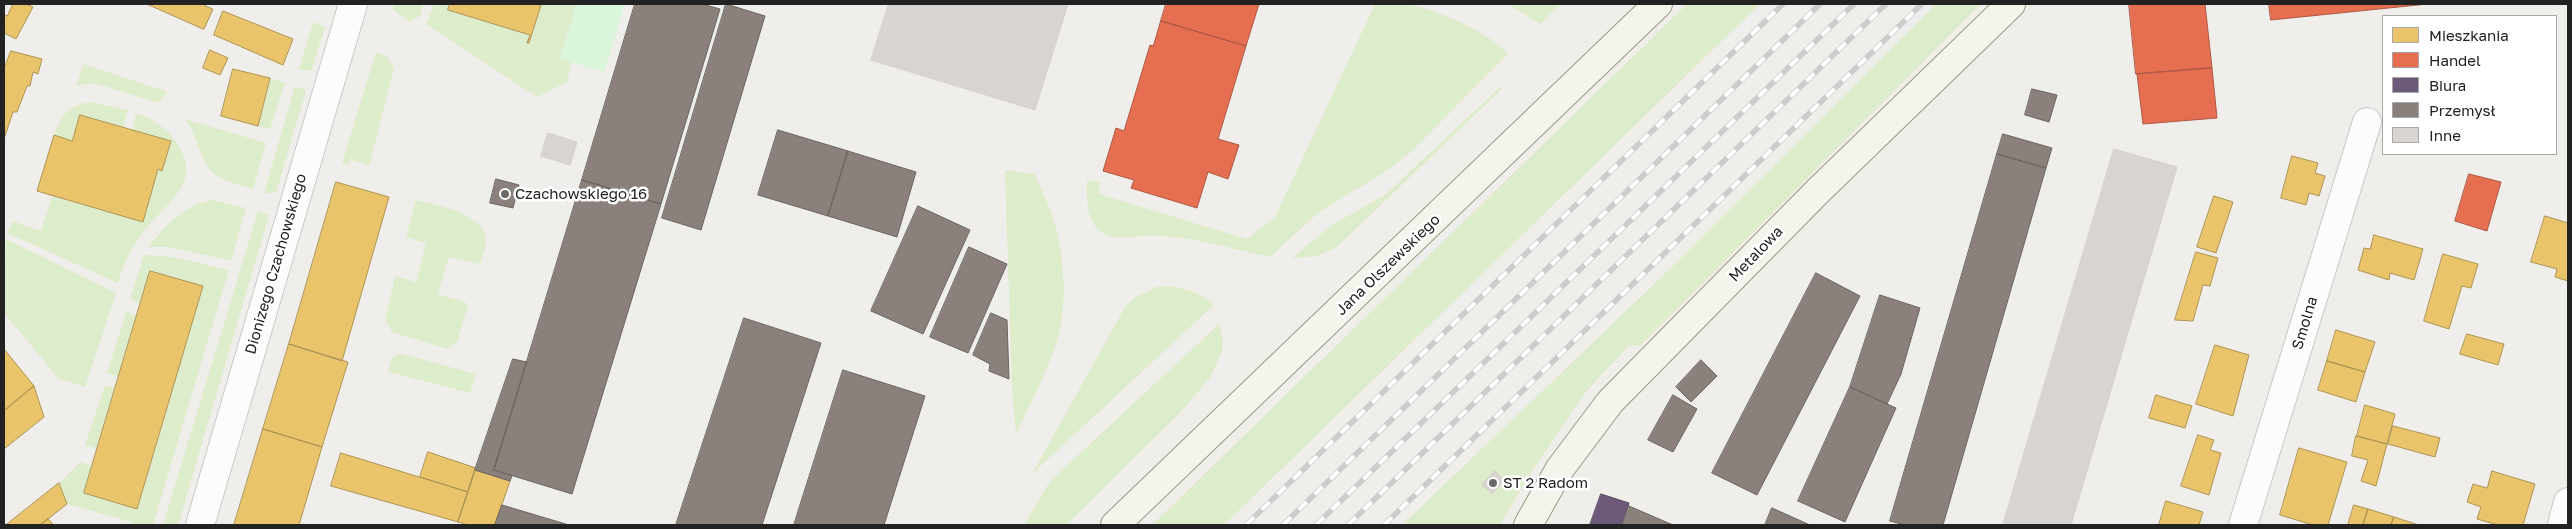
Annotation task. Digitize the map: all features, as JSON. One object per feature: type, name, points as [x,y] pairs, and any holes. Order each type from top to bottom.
[{"type":"main road","name":"Jana Olszewskiego","points":[[1115,525],[1658,4]]},
{"type":"main road","name":"Metalowa","points":[[1528,525],[1558,470],[1610,402],[1817,192],[2011,4]]},
{"type":"street","name":"Dionizego Czachowskiego","points":[[200,525],[353,4]]},
{"type":"street","name":"Smolna","points":[[2244,525],[2368,122]]},
{"type":"street","points":[[2562,525],[2568,502]]},
{"type":"green space","points":[[394,4],[423,4],[420,16],[409,22],[393,9]]},
{"type":"green space","points":[[434,4],[450,4],[448,10],[530,35],[529,43],[541,5],[537,4],[577,4],[560,58],[572,62],[567,82],[537,97],[426,24]]},
{"type":"green space","points":[[577,4],[625,4],[604,72],[560,59]]},
{"type":"green space","points":[[1375,4],[1407,4],[1447,16],[1489,38],[1508,54],[1411,152],[1391,168],[1318,213],[1270,257],[1182,238],[1152,236],[1111,237],[1099,231],[1094,225],[1089,211],[1087,180],[1100,182],[1099,194],[1247,239],[1275,217]]},
{"type":"green space","points":[[1508,4],[1561,4],[1540,24]]},
{"type":"green space","points":[[1687,4],[1760,4],[1224,525],[1152,525]]},
{"type":"green space","points":[[1936,4],[1981,4],[1640,346],[1629,345],[1585,393],[1530,474],[1500,525],[1402,525],[1675,264]]},
{"type":"green space","points":[[313,22],[325,27],[312,69],[308,71],[299,69]]},
{"type":"green space","points":[[376,52],[388,57],[394,69],[369,166],[350,159],[348,165],[342,163]]},
{"type":"green space","points":[[83,64],[168,92],[158,103],[93,83],[76,86]]},
{"type":"green space","points":[[270,78],[285,83],[270,129],[258,126]]},
{"type":"green space","points":[[1503,84],[1499,92],[1336,248],[1317,256],[1292,258],[1332,225],[1386,194]]},
{"type":"green space","points":[[295,86],[306,90],[276,193],[264,193]]},
{"type":"green space","points":[[90,102],[128,110],[123,127],[80,115],[72,141],[54,135],[59,122],[66,112],[76,106]]},
{"type":"green space","points":[[136,113],[157,123],[174,139],[183,154],[186,166],[185,178],[174,198],[146,229],[133,248],[118,283],[7,233],[13,221],[41,231],[52,196],[143,222],[158,169],[163,170],[171,141],[132,130]]},
{"type":"green space","points":[[185,119],[266,143],[253,189],[226,181],[212,172],[204,161],[193,132]]},
{"type":"green space","points":[[1005,170],[1035,174],[1056,227],[1064,287],[1062,318],[1055,347],[1042,380],[1016,434],[1012,389]]},
{"type":"green space","points":[[213,200],[246,208],[231,261],[170,247],[148,247],[184,211],[203,202]]},
{"type":"green space","points":[[416,200],[457,211],[467,216],[483,229],[486,237],[480,264],[449,257],[438,294],[465,302],[468,306],[457,342],[447,349],[392,332],[385,320],[395,276],[416,282],[426,243],[406,237]]},
{"type":"green space","points":[[258,211],[269,215],[178,525],[163,525]]},
{"type":"green space","points":[[6,239],[116,293],[85,387],[59,379],[4,313]]},
{"type":"green space","points":[[144,255],[173,257],[229,270],[153,525],[131,525],[132,522],[67,504],[59,483],[80,462],[92,466],[85,493],[137,509],[203,286],[150,271],[141,303],[130,299]]},
{"type":"green space","points":[[1156,287],[1180,288],[1194,292],[1214,305],[1032,474],[1125,307],[1134,298]]},
{"type":"green space","points":[[126,312],[137,315],[119,377],[107,373]]},
{"type":"green space","points":[[1219,324],[1223,340],[1222,352],[1210,378],[1180,413],[1066,525],[1024,525],[1050,481]]},
{"type":"green space","points":[[399,353],[476,374],[470,393],[388,372],[392,358]]},
{"type":"green space","points":[[105,385],[115,388],[97,449],[85,445]]},
{"type":"building: Mieszkania","points":[[13,4],[26,4],[33,7],[16,39],[4,33],[4,14],[7,16]]},
{"type":"building: Mieszkania","points":[[147,4],[206,4],[205,6],[213,9],[204,29]]},
{"type":"building: Mieszkania","points":[[450,4],[541,5],[529,43],[527,43],[530,35],[448,10]]},
{"type":"building: Mieszkania","points":[[223,11],[293,39],[283,65],[214,35]]},
{"type":"building: Mieszkania","points":[[210,50],[228,58],[220,75],[203,68]]},
{"type":"building: Mieszkania","points":[[11,51],[42,59],[38,74],[33,72],[30,86],[27,86],[17,112],[13,112],[4,139],[4,69]]},
{"type":"building: Mieszkania","points":[[233,69],[270,78],[258,126],[221,116]]},
{"type":"building: Mieszkania","points":[[80,115],[171,141],[162,171],[158,169],[143,222],[37,191],[54,135],[72,141]]},
{"type":"building: Mieszkania","points":[[2292,156],[2318,163],[2315,173],[2325,176],[2319,196],[2309,193],[2306,205],[2281,198]]},
{"type":"building: Mieszkania","points":[[336,182],[389,197],[342,361],[289,344]]},
{"type":"building: Mieszkania","points":[[2214,196],[2233,202],[2216,253],[2197,247]]},
{"type":"building: Mieszkania","points":[[2545,216],[2568,223],[2568,281],[2555,277],[2557,269],[2531,262]]},
{"type":"building: Mieszkania","points":[[2374,235],[2423,249],[2414,280],[2390,273],[2389,280],[2358,270],[2364,248],[2370,249]]},
{"type":"building: Mieszkania","points":[[2196,252],[2218,258],[2210,286],[2203,285],[2193,321],[2175,320]]},
{"type":"building: Mieszkania","points":[[2443,254],[2478,264],[2471,288],[2462,286],[2449,329],[2424,321]]},
{"type":"building: Mieszkania","points":[[150,271],[203,286],[137,509],[84,493]]},
{"type":"building: Mieszkania","points":[[2336,330],[2375,342],[2365,372],[2327,361]]},
{"type":"building: Mieszkania","points":[[2467,334],[2504,344],[2498,365],[2460,354]]},
{"type":"building: Mieszkania","points":[[289,344],[348,362],[322,447],[263,429]]},
{"type":"building: Mieszkania","points":[[2215,345],[2249,355],[2233,416],[2196,404]]},
{"type":"building: Mieszkania","points":[[4,349],[34,386],[4,411]]},
{"type":"building: Mieszkania","points":[[2327,361],[2365,372],[2356,402],[2318,390]]},
{"type":"building: Mieszkania","points":[[34,386],[44,417],[4,449],[4,411]]},
{"type":"building: Mieszkania","points":[[2156,395],[2192,406],[2185,428],[2149,418]]},
{"type":"building: Mieszkania","points":[[2365,405],[2395,414],[2387,444],[2357,436]]},
{"type":"building: Mieszkania","points":[[2393,426],[2440,438],[2435,457],[2388,444]]},
{"type":"building: Mieszkania","points":[[263,429],[322,447],[299,525],[234,525]]},
{"type":"building: Mieszkania","points":[[2198,435],[2214,440],[2210,450],[2221,453],[2209,495],[2181,486]]},
{"type":"building: Mieszkania","points":[[2356,436],[2387,444],[2376,486],[2361,481],[2368,460],[2352,456]]},
{"type":"building: Mieszkania","points":[[2299,448],[2347,462],[2328,525],[2313,525],[2280,515]]},
{"type":"building: Mieszkania","points":[[428,452],[476,468],[468,492],[420,477]]},
{"type":"building: Mieszkania","points":[[341,453],[468,492],[458,522],[331,486]]},
{"type":"building: Mieszkania","points":[[475,470],[510,481],[495,525],[468,525],[458,522]]},
{"type":"building: Mieszkania","points":[[2492,471],[2535,484],[2523,525],[2498,525],[2477,519],[2481,507],[2467,502],[2473,484],[2487,488]]},
{"type":"building: Mieszkania","points":[[59,483],[67,504],[40,525],[6,525]]},
{"type":"building: Mieszkania","points":[[2166,501],[2203,512],[2199,525],[2159,525]]},
{"type":"building: Mieszkania","points":[[2354,505],[2368,509],[2363,525],[2348,525]]},
{"type":"building: Mieszkania","points":[[2368,509],[2394,517],[2391,525],[2363,525]]},
{"type":"building: Mieszkania","points":[[2394,517],[2419,525],[2391,525]]},
{"type":"building: Mieszkania","points":[[48,519],[54,525],[40,525]]},
{"type":"building: Handel","points":[[1166,4],[1259,4],[1246,46],[1161,21]]},
{"type":"building: Handel","points":[[2129,4],[2205,4],[2212,68],[2136,74]]},
{"type":"building: Handel","points":[[2269,4],[2428,4],[2271,20]]},
{"type":"building: Handel","points":[[1161,21],[1246,46],[1218,139],[1239,145],[1228,179],[1208,172],[1197,208],[1131,188],[1134,180],[1103,171],[1116,128],[1124,131],[1150,45],[1153,46]]},
{"type":"building: Handel","points":[[2212,68],[2217,118],[2143,124],[2137,74]]},
{"type":"building: Handel","points":[[2469,174],[2501,182],[2487,231],[2455,221]]},
{"type":"building: Biura","points":[[1601,494],[1629,503],[1622,525],[1590,525]]},
{"type":"building: Przemysł","points":[[635,4],[702,4],[720,9],[661,204],[582,180]]},
{"type":"building: Przemysł","points":[[726,4],[765,16],[701,230],[662,218]]},
{"type":"building: Przemysł","points":[[2032,89],[2057,95],[2049,122],[2025,115]]},
{"type":"building: Przemysł","points":[[778,130],[848,151],[828,216],[758,195]]},
{"type":"building: Przemysł","points":[[2003,134],[2052,148],[2046,168],[1997,154]]},
{"type":"building: Przemysł","points":[[848,151],[916,172],[897,237],[828,216]]},
{"type":"building: Przemysł","points":[[1997,154],[2046,168],[1943,525],[1905,525],[1890,521]]},
{"type":"building: Przemysł","name":"Czachowskiego 16","points":[[496,179],[519,185],[513,208],[490,203]]},
{"type":"building: Przemysł","points":[[582,180],[661,204],[572,494],[494,470]]},
{"type":"building: Przemysł","points":[[918,206],[970,230],[923,334],[871,311]]},
{"type":"building: Przemysł","points":[[969,247],[1007,264],[968,353],[930,337]]},
{"type":"building: Przemysł","points":[[1816,273],[1860,296],[1757,495],[1712,473]]},
{"type":"building: Przemysł","points":[[1880,295],[1920,308],[1901,374],[1887,404],[1850,387]]},
{"type":"building: Przemysł","points":[[991,313],[1007,320],[1009,379],[989,371],[990,364],[973,355]]},
{"type":"building: Przemysł","points":[[744,318],[821,343],[762,525],[676,525]]},
{"type":"building: Przemysł","points":[[513,359],[527,362],[494,470],[512,476],[510,481],[475,470]]},
{"type":"building: Przemysł","points":[[1701,360],[1717,376],[1691,402],[1676,387]]},
{"type":"building: Przemysł","points":[[843,370],[925,396],[884,525],[794,525]]},
{"type":"building: Przemysł","points":[[1850,387],[1896,408],[1845,522],[1798,501]]},
{"type":"building: Przemysł","points":[[1673,395],[1697,409],[1673,452],[1648,440]]},
{"type":"building: Przemysł","points":[[502,505],[569,525],[495,525]]},
{"type":"building: Przemysł","points":[[1629,506],[1673,525],[1622,525]]},
{"type":"building: Przemysł","points":[[1772,508],[1810,525],[1765,525]]},
{"type":"building: Inne","points":[[889,4],[1068,4],[1035,110],[871,60]]},
{"type":"building: Inne","points":[[548,133],[577,142],[570,165],[541,156]]},
{"type":"building: Inne","points":[[2114,149],[2177,167],[2071,525],[2003,525]]},
{"type":"building: Inne","name":"ST 2 Radom","points":[[1495,471],[1505,481],[1492,494],[1482,485]]},
{"type":"railway","points":[[1246,525],[1783,4]]},
{"type":"railway","points":[[1283,525],[1820,4]]},
{"type":"railway","points":[[1316,525],[1854,4]]},
{"type":"railway","points":[[1348,525],[1886,4]]},
{"type":"railway","points":[[1384,525],[1922,4]]},
{"type":"place","name":"Czachowskiego 16","points":[[505,194]]},
{"type":"place","name":"ST 2 Radom","points":[[1493,483]]}]
